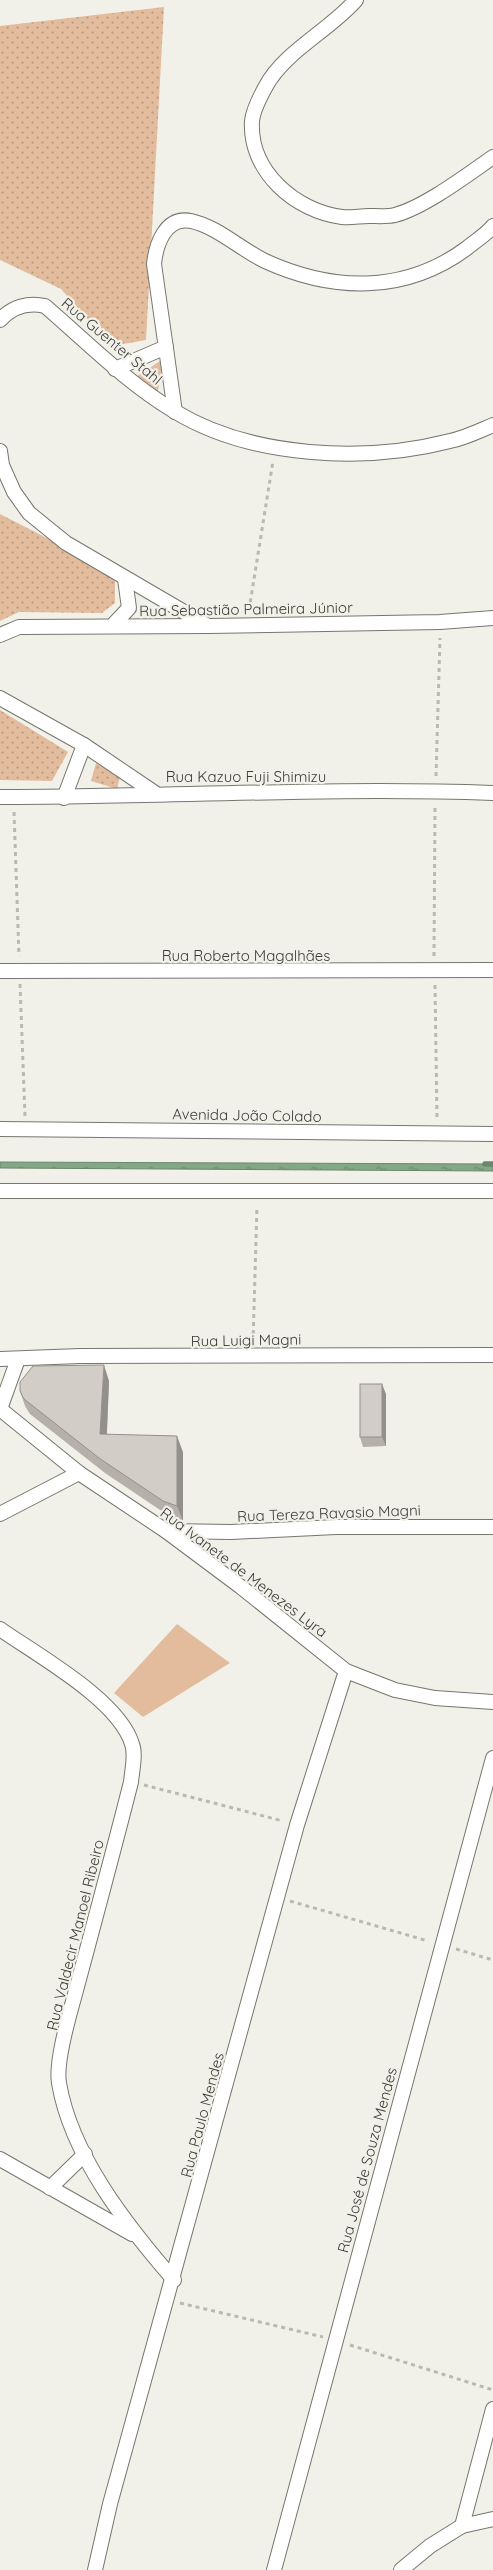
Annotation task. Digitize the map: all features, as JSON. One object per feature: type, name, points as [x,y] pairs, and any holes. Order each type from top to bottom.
[{"type":"street","points":[[356,0],[318,36],[288,59],[266,85],[252,120],[253,143],[262,166],[281,188],[306,206],[342,217],[395,215],[425,201],[493,157]]},
{"type":"street","points":[[175,412],[155,271],[156,249],[160,236],[168,227],[180,221],[190,221],[214,231],[265,260],[319,280],[360,285],[412,278],[452,259],[493,226]]},
{"type":"street","name":"Rua Guenter Stahl","points":[[0,320],[16,308],[35,304],[45,306],[115,369],[175,412],[234,438],[276,448],[294,451],[373,454],[451,441],[493,425]]},
{"type":"street","points":[[115,369],[166,347]]},
{"type":"street","points":[[0,451],[2,464],[14,492],[29,514],[66,543],[208,626]]},
{"type":"street","points":[[112,626],[129,608],[125,578]]},
{"type":"street","name":"Rua Sebastião Palmeira Júnior","points":[[0,635],[19,626],[208,626],[440,622],[490,617]]},
{"type":"street","points":[[0,698],[84,745],[155,793]]},
{"type":"street","points":[[64,798],[84,745]]},
{"type":"street","name":"Rua Kazuo Fuji Shimizu","points":[[6,797],[64,798],[155,793],[435,791],[493,794]]},
{"type":"street","name":"Rua Roberto Magalhães","points":[[0,971],[493,970]]},
{"type":"street","name":"Avenida João Colado","points":[[0,1129],[493,1134]]},
{"type":"street","points":[[0,1191],[258,1189],[493,1191]]},
{"type":"street","name":"Rua Luigi Magni","points":[[0,1359],[80,1356],[493,1356]]},
{"type":"street","points":[[0,1409],[18,1359]]},
{"type":"street","name":"Rua Ivanete de Menezes Lyra","points":[[0,1409],[78,1473],[166,1531],[346,1671],[395,1690],[435,1698],[493,1702]]},
{"type":"street","points":[[0,1514],[78,1473]]},
{"type":"street","name":"Rua Tereza Ravasio Magni","points":[[166,1531],[231,1532],[336,1527],[493,1527]]},
{"type":"street","name":"Rua Valdecir Manoel Ribeiro","points":[[0,1629],[92,1693],[116,1715],[133,1746],[131,1782],[65,2034],[59,2080],[67,2114],[85,2154],[135,2236],[174,2280]]},
{"type":"street","name":"Rua Paulo Mendes","points":[[95,2570],[110,2504],[174,2280],[297,1825],[346,1671]]},
{"type":"street","name":"Rua José de Souza Mendes","points":[[274,2570],[493,1758]]},
{"type":"street","points":[[50,2188],[85,2154]]},
{"type":"street","points":[[0,2159],[135,2236]]},
{"type":"street","points":[[462,2526],[493,2409]]},
{"type":"street","points":[[401,2570],[430,2546],[462,2526],[493,2518]]},
{"type":"path","points":[[246,625],[276,448]]},
{"type":"path","points":[[438,1133],[434,970],[435,791],[440,622]]},
{"type":"path","points":[[6,797],[20,972],[26,1129]]},
{"type":"path","points":[[252,1355],[258,1189]]},
{"type":"path","points":[[131,1782],[297,1825]]},
{"type":"path","points":[[278,1897],[493,1960]]},
{"type":"shaded area","points":[[164,7],[146,340],[112,346],[61,289],[0,260],[0,26]]},
{"type":"shaded area","points":[[163,359],[157,397],[133,379]]},
{"type":"shaded area","points":[[0,514],[115,573],[115,603],[102,613],[19,612],[0,621]]},
{"type":"shaded area","points":[[0,710],[68,752],[52,781],[0,780]]},
{"type":"shaded area","points":[[96,763],[120,776],[117,789],[91,781]]},
{"type":"shaded area","points":[[177,1624],[230,1663],[143,1717],[114,1693]]},
{"type":"water","points":[[0,1162],[493,1164],[493,1171],[0,1168]]},
{"type":"building","points":[[104,1365],[100,1434],[177,1436],[177,1506],[163,1501],[99,1458],[24,1399],[20,1391],[20,1382],[33,1366]]},
{"type":"building","points":[[360,1384],[382,1384],[382,1437],[360,1437]]},
{"type":"waterway","points":[[485,1164],[493,1164]]}]
